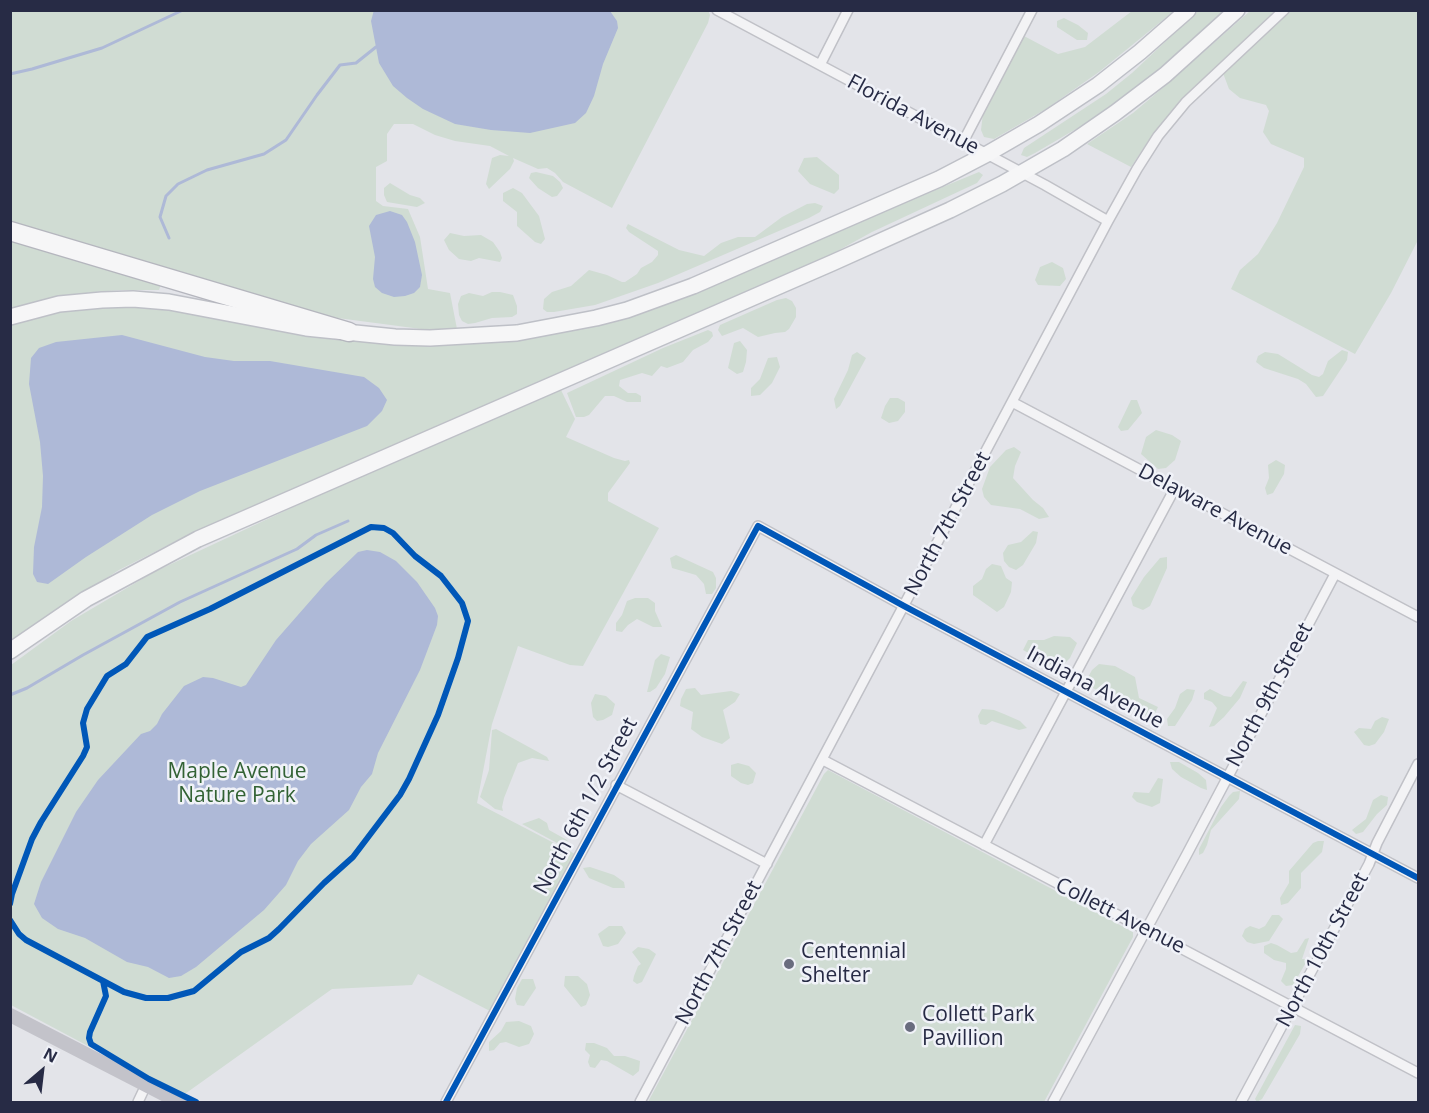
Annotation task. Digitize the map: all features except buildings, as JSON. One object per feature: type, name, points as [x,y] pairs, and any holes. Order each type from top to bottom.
[{"type":"highway","points":[[10,231],[350,332]]},
{"type":"main road","points":[[10,317],[58,304],[133,299],[169,302],[306,328],[430,338],[496,335],[564,325],[627,310],[693,286],[760,257],[939,179],[987,154],[1098,85],[1188,10]]},
{"type":"main road","points":[[10,651],[86,599],[198,539],[832,263],[950,210],[1022,173],[1063,149],[1115,113],[1165,75],[1237,10]]},
{"type":"main road","points":[[10,1015],[179,1102]]},
{"type":"street","name":"Florida Avenue","points":[[717,10],[1108,221]]},
{"type":"street","points":[[820,65],[848,10]]},
{"type":"street","points":[[963,142],[1032,10]]},
{"type":"street","name":"North 7th Street","points":[[640,1102],[1108,221],[1143,161],[1186,102],[1284,10]]},
{"type":"street","name":"Delaware Avenue","points":[[1012,402],[1419,617]]},
{"type":"street","points":[[984,846],[1174,488]]},
{"type":"street","name":"Indiana Avenue","points":[[758,526],[904,606],[1419,878]]},
{"type":"street","name":"North 6th 1/2 Street","points":[[446,1102],[758,526]]},
{"type":"street","name":"North 9th Street","points":[[1053,1102],[1335,573]]},
{"type":"street","name":"Collett Avenue","points":[[823,760],[1419,1073]]},
{"type":"street","name":"North 10th Street","points":[[1241,1102],[1419,764]]},
{"type":"street","points":[[616,785],[767,864]]},
{"type":"street","points":[[138,1102],[146,1085]]},
{"type":"green space","points":[[708,10],[710,15],[708,23],[612,208],[563,182],[547,168],[538,169],[513,158],[510,169],[489,189],[486,184],[492,158],[500,155],[509,156],[490,146],[455,141],[435,135],[413,124],[394,124],[387,134],[387,161],[376,167],[376,201],[383,206],[408,209],[420,237],[428,289],[450,293],[457,329],[421,329],[330,317],[11,227],[10,11]]},
{"type":"green space","points":[[1132,11],[1174,11],[1099,72],[1046,109],[994,139],[984,137],[981,130],[983,113],[1024,36],[1058,54],[1085,47]]},
{"type":"green space","points":[[1198,11],[1227,11],[1137,89],[1088,122],[1035,153],[1027,157],[1021,155],[1024,148],[1106,94],[1132,73]]},
{"type":"green space","points":[[1250,11],[1275,11],[1183,98],[1151,137],[1131,167],[1087,144],[1133,113]]},
{"type":"green space","points":[[1289,11],[1418,11],[1418,240],[1391,293],[1355,354],[1231,289],[1240,270],[1258,254],[1277,223],[1304,167],[1304,158],[1271,144],[1263,132],[1269,111],[1266,105],[1240,98],[1229,89],[1223,73]]},
{"type":"green space","points":[[1064,18],[1088,33],[1087,40],[1077,40],[1057,27],[1057,21]]},
{"type":"green space","points":[[817,157],[839,175],[839,189],[834,194],[810,184],[798,171],[804,158]]},
{"type":"green space","points":[[979,172],[983,175],[977,183],[872,232],[821,260],[180,539],[119,570],[11,640],[11,324],[62,309],[140,304],[407,344],[489,343],[536,337],[588,328],[625,318]]},
{"type":"green space","points":[[531,173],[553,176],[560,182],[563,188],[557,196],[552,197],[538,188],[529,178]]},
{"type":"green space","points":[[390,183],[420,198],[425,203],[417,207],[387,202],[384,188]]},
{"type":"green space","points":[[513,188],[522,193],[539,216],[545,239],[541,244],[535,242],[517,226],[517,212],[503,201],[503,193]]},
{"type":"green space","points":[[815,203],[823,206],[820,212],[809,218],[658,283],[595,305],[554,312],[547,312],[543,309],[544,299],[552,292],[571,286],[589,270],[625,282],[652,262],[658,255],[658,251],[629,232],[626,228],[628,224],[679,250],[704,256],[721,243],[738,237],[755,237],[782,217],[807,204]]},
{"type":"green space","points":[[450,233],[464,236],[481,235],[493,242],[500,252],[502,258],[500,262],[479,258],[471,261],[459,259],[449,250],[444,240]]},
{"type":"green space","points":[[11,235],[162,281],[159,290],[94,292],[55,298],[11,311]]},
{"type":"green space","points":[[1052,262],[1063,268],[1066,279],[1060,286],[1038,285],[1035,280],[1040,267]]},
{"type":"green space","points":[[492,292],[513,295],[517,314],[512,317],[492,318],[468,324],[462,321],[458,304],[461,296],[469,293],[483,296]]},
{"type":"green space","points":[[786,298],[792,301],[796,308],[796,317],[785,332],[758,337],[743,328],[722,336],[718,330],[720,325]]},
{"type":"green space","points":[[708,330],[713,336],[708,342],[693,350],[683,362],[667,368],[661,366],[652,376],[642,373],[620,380],[619,386],[628,393],[641,396],[641,402],[627,402],[614,396],[605,396],[589,415],[576,417],[567,393],[663,348]]},
{"type":"green space","points":[[740,341],[747,350],[746,362],[743,372],[737,374],[728,368],[734,343]]},
{"type":"green space","points":[[1342,350],[1348,352],[1347,360],[1323,396],[1316,397],[1306,384],[1298,379],[1264,368],[1256,362],[1258,356],[1265,352],[1278,354],[1319,377],[1323,374],[1328,361]]},
{"type":"green space","points":[[857,352],[866,358],[840,406],[836,409],[834,399],[848,370],[852,355]]},
{"type":"green space","points":[[777,357],[780,367],[772,383],[760,395],[751,396],[751,388],[760,379],[768,358]]},
{"type":"green space","name":"Maple Avenue Nature Park","points":[[561,390],[575,419],[566,437],[614,458],[629,460],[630,463],[608,493],[608,501],[659,528],[583,666],[570,665],[518,646],[492,724],[477,803],[575,854],[490,1011],[418,974],[412,985],[332,989],[182,1096],[11,1005],[11,665],[71,621],[154,572],[319,495]]},
{"type":"green space","points":[[890,398],[898,398],[905,402],[905,412],[898,421],[889,423],[881,418]]},
{"type":"green space","points":[[1131,400],[1137,400],[1142,413],[1128,430],[1121,431],[1118,427]]},
{"type":"green space","points":[[1156,430],[1172,435],[1181,441],[1175,460],[1166,468],[1158,469],[1141,454],[1146,437]]},
{"type":"green space","points":[[1014,447],[1021,452],[1013,478],[1049,517],[1039,519],[1020,509],[991,505],[984,497],[982,489],[990,467],[1006,450]]},
{"type":"green space","points":[[1276,460],[1285,465],[1284,474],[1273,493],[1267,495],[1265,488],[1269,478],[1268,465]]},
{"type":"green space","points":[[1033,531],[1038,532],[1036,543],[1023,565],[1016,570],[1009,567],[1004,561],[1003,553],[1008,545],[1021,542]]},
{"type":"green space","points":[[676,555],[713,572],[716,578],[716,588],[712,594],[706,594],[704,584],[696,575],[672,568],[670,558]]},
{"type":"green space","points":[[1167,557],[1167,568],[1150,606],[1143,610],[1133,606],[1131,598],[1144,577],[1160,558]]},
{"type":"green space","points":[[992,564],[1001,566],[1006,578],[1012,582],[1011,592],[1004,607],[997,612],[973,595],[973,586],[982,579],[986,569]]},
{"type":"green space","points":[[635,598],[648,598],[655,603],[655,611],[662,627],[653,627],[637,619],[622,632],[616,631],[616,623],[627,601]]},
{"type":"green space","points":[[1054,636],[1070,637],[1077,643],[1070,658],[1061,667],[1051,665],[1023,650],[1028,640],[1044,640]]},
{"type":"green space","points":[[661,654],[670,657],[665,674],[656,688],[647,692],[655,660]]},
{"type":"green space","points":[[1099,664],[1115,666],[1135,677],[1139,698],[1158,707],[1154,715],[1147,716],[1091,687],[1086,681],[1092,670]]},
{"type":"green space","points":[[1243,681],[1247,682],[1240,698],[1224,717],[1214,726],[1209,727],[1217,708],[1212,702],[1204,699],[1204,693],[1210,689],[1231,697]]},
{"type":"green space","points":[[695,688],[701,695],[731,691],[740,694],[735,702],[723,710],[730,738],[722,744],[702,737],[691,729],[693,712],[680,706],[686,689]]},
{"type":"green space","points":[[1187,689],[1195,690],[1192,700],[1175,726],[1168,726],[1167,719],[1175,708],[1180,694]]},
{"type":"green space","points":[[595,694],[606,696],[615,704],[612,715],[603,720],[597,721],[593,717],[591,703]]},
{"type":"green space","points":[[982,709],[1004,714],[1020,721],[1027,728],[1019,730],[992,721],[986,725],[980,724],[978,716]]},
{"type":"green space","points":[[1382,717],[1389,719],[1384,732],[1375,744],[1364,745],[1354,732],[1359,728],[1371,729],[1375,721]]},
{"type":"green space","points":[[496,729],[547,757],[549,761],[532,758],[518,763],[504,798],[503,811],[495,809],[480,797],[489,770],[492,730]]},
{"type":"green space","points":[[1170,762],[1179,762],[1198,773],[1206,780],[1207,790],[1181,777],[1172,769]]},
{"type":"green space","points":[[738,763],[749,766],[756,773],[753,783],[748,785],[741,783],[731,776],[731,765]]},
{"type":"green space","points":[[828,770],[1133,932],[1133,937],[1044,1102],[648,1102]]},
{"type":"green space","points":[[1158,778],[1163,779],[1160,803],[1152,807],[1137,802],[1132,797],[1134,792],[1149,793]]},
{"type":"green space","points":[[1240,791],[1239,799],[1211,830],[1207,845],[1203,853],[1199,855],[1199,849],[1221,807],[1233,792]]},
{"type":"green space","points":[[1381,795],[1388,797],[1387,805],[1363,832],[1356,834],[1352,830],[1366,819],[1373,800]]},
{"type":"green space","points":[[539,818],[547,823],[549,830],[567,840],[573,849],[568,849],[522,824]]},
{"type":"green space","points":[[1324,841],[1322,852],[1301,873],[1301,888],[1288,903],[1281,905],[1280,898],[1289,883],[1289,871],[1313,843]]},
{"type":"green space","points":[[590,867],[614,875],[624,882],[625,888],[613,888],[589,878],[583,868]]},
{"type":"green space","points":[[1272,915],[1279,915],[1283,919],[1269,941],[1254,944],[1247,942],[1242,936],[1245,929],[1250,926],[1259,929],[1265,926]]},
{"type":"green space","points":[[609,926],[622,926],[626,933],[618,944],[608,947],[603,946],[598,934]]},
{"type":"green space","points":[[1309,938],[1302,959],[1308,959],[1293,985],[1286,986],[1281,981],[1286,963],[1274,960],[1264,953],[1264,946],[1271,943],[1291,953],[1297,952],[1305,939]]},
{"type":"green space","points":[[638,947],[649,949],[656,954],[642,982],[637,984],[633,981],[634,976],[641,964],[632,952]]},
{"type":"green space","points":[[565,976],[578,976],[587,984],[590,995],[586,1005],[581,1007],[564,986]]},
{"type":"green space","points":[[522,979],[533,979],[536,988],[524,1006],[517,1005],[515,999]]},
{"type":"green space","points":[[519,1021],[531,1026],[534,1034],[529,1044],[519,1047],[506,1042],[500,1043],[494,1050],[489,1051],[489,1042],[501,1031],[506,1022]]},
{"type":"green space","points":[[1295,1025],[1301,1026],[1300,1034],[1262,1099],[1257,1102],[1255,1099]]},
{"type":"green space","points":[[586,1043],[594,1043],[607,1048],[614,1056],[625,1056],[640,1061],[639,1071],[633,1076],[601,1060],[595,1068],[590,1067],[588,1062],[590,1055],[585,1050]]},
{"type":"water","points":[[374,10],[610,11],[617,21],[618,28],[586,113],[575,123],[530,133],[455,124],[423,109],[407,98],[393,86],[379,63],[371,21]]},
{"type":"water","points":[[390,211],[402,215],[407,222],[415,242],[422,275],[420,287],[414,293],[405,296],[394,297],[382,293],[375,287],[373,279],[375,257],[369,226],[376,215]]},
{"type":"water","points":[[122,335],[205,357],[234,361],[270,361],[364,377],[379,388],[387,400],[382,411],[367,426],[200,491],[152,515],[48,584],[37,582],[33,574],[34,547],[42,507],[43,476],[40,442],[29,384],[31,358],[39,348],[56,342]]},
{"type":"water","points":[[367,550],[380,552],[396,561],[417,582],[435,608],[438,616],[437,625],[420,670],[378,753],[372,774],[361,787],[349,810],[311,844],[298,861],[286,885],[264,910],[196,967],[181,976],[169,978],[148,967],[127,962],[85,938],[58,929],[42,918],[34,904],[41,882],[76,812],[98,780],[141,734],[150,731],[157,724],[184,686],[203,677],[241,687],[246,685],[276,640],[326,583],[358,552]]},
{"type":"waterway","points":[[10,74],[102,48],[183,10]]},
{"type":"waterway","points":[[169,238],[160,217],[166,196],[178,184],[207,170],[264,154],[286,140],[340,65],[356,63],[376,47]]},
{"type":"waterway","points":[[10,695],[27,688],[180,602],[297,549],[316,535],[348,521]]},
{"type":"cycle path","points":[[446,1102],[758,526],[904,606],[1418,878]]},
{"type":"cycle path","points":[[10,904],[32,839],[87,747],[83,723],[87,709],[107,676],[126,664],[147,637],[210,609],[371,527],[384,528],[393,533],[415,556],[441,576],[462,603],[468,621],[458,658],[438,715],[400,795],[353,857],[279,929],[269,938],[241,952],[194,991],[168,998],[146,998],[124,992],[26,940],[10,920]]},
{"type":"cycle path","points":[[103,981],[106,996],[90,1032],[91,1044],[149,1079],[196,1102]]},
{"type":"place","name":"Centennial Shelter","points":[[789,964]]},
{"type":"place","name":"Collett Park Pavillion","points":[[910,1027]]}]
